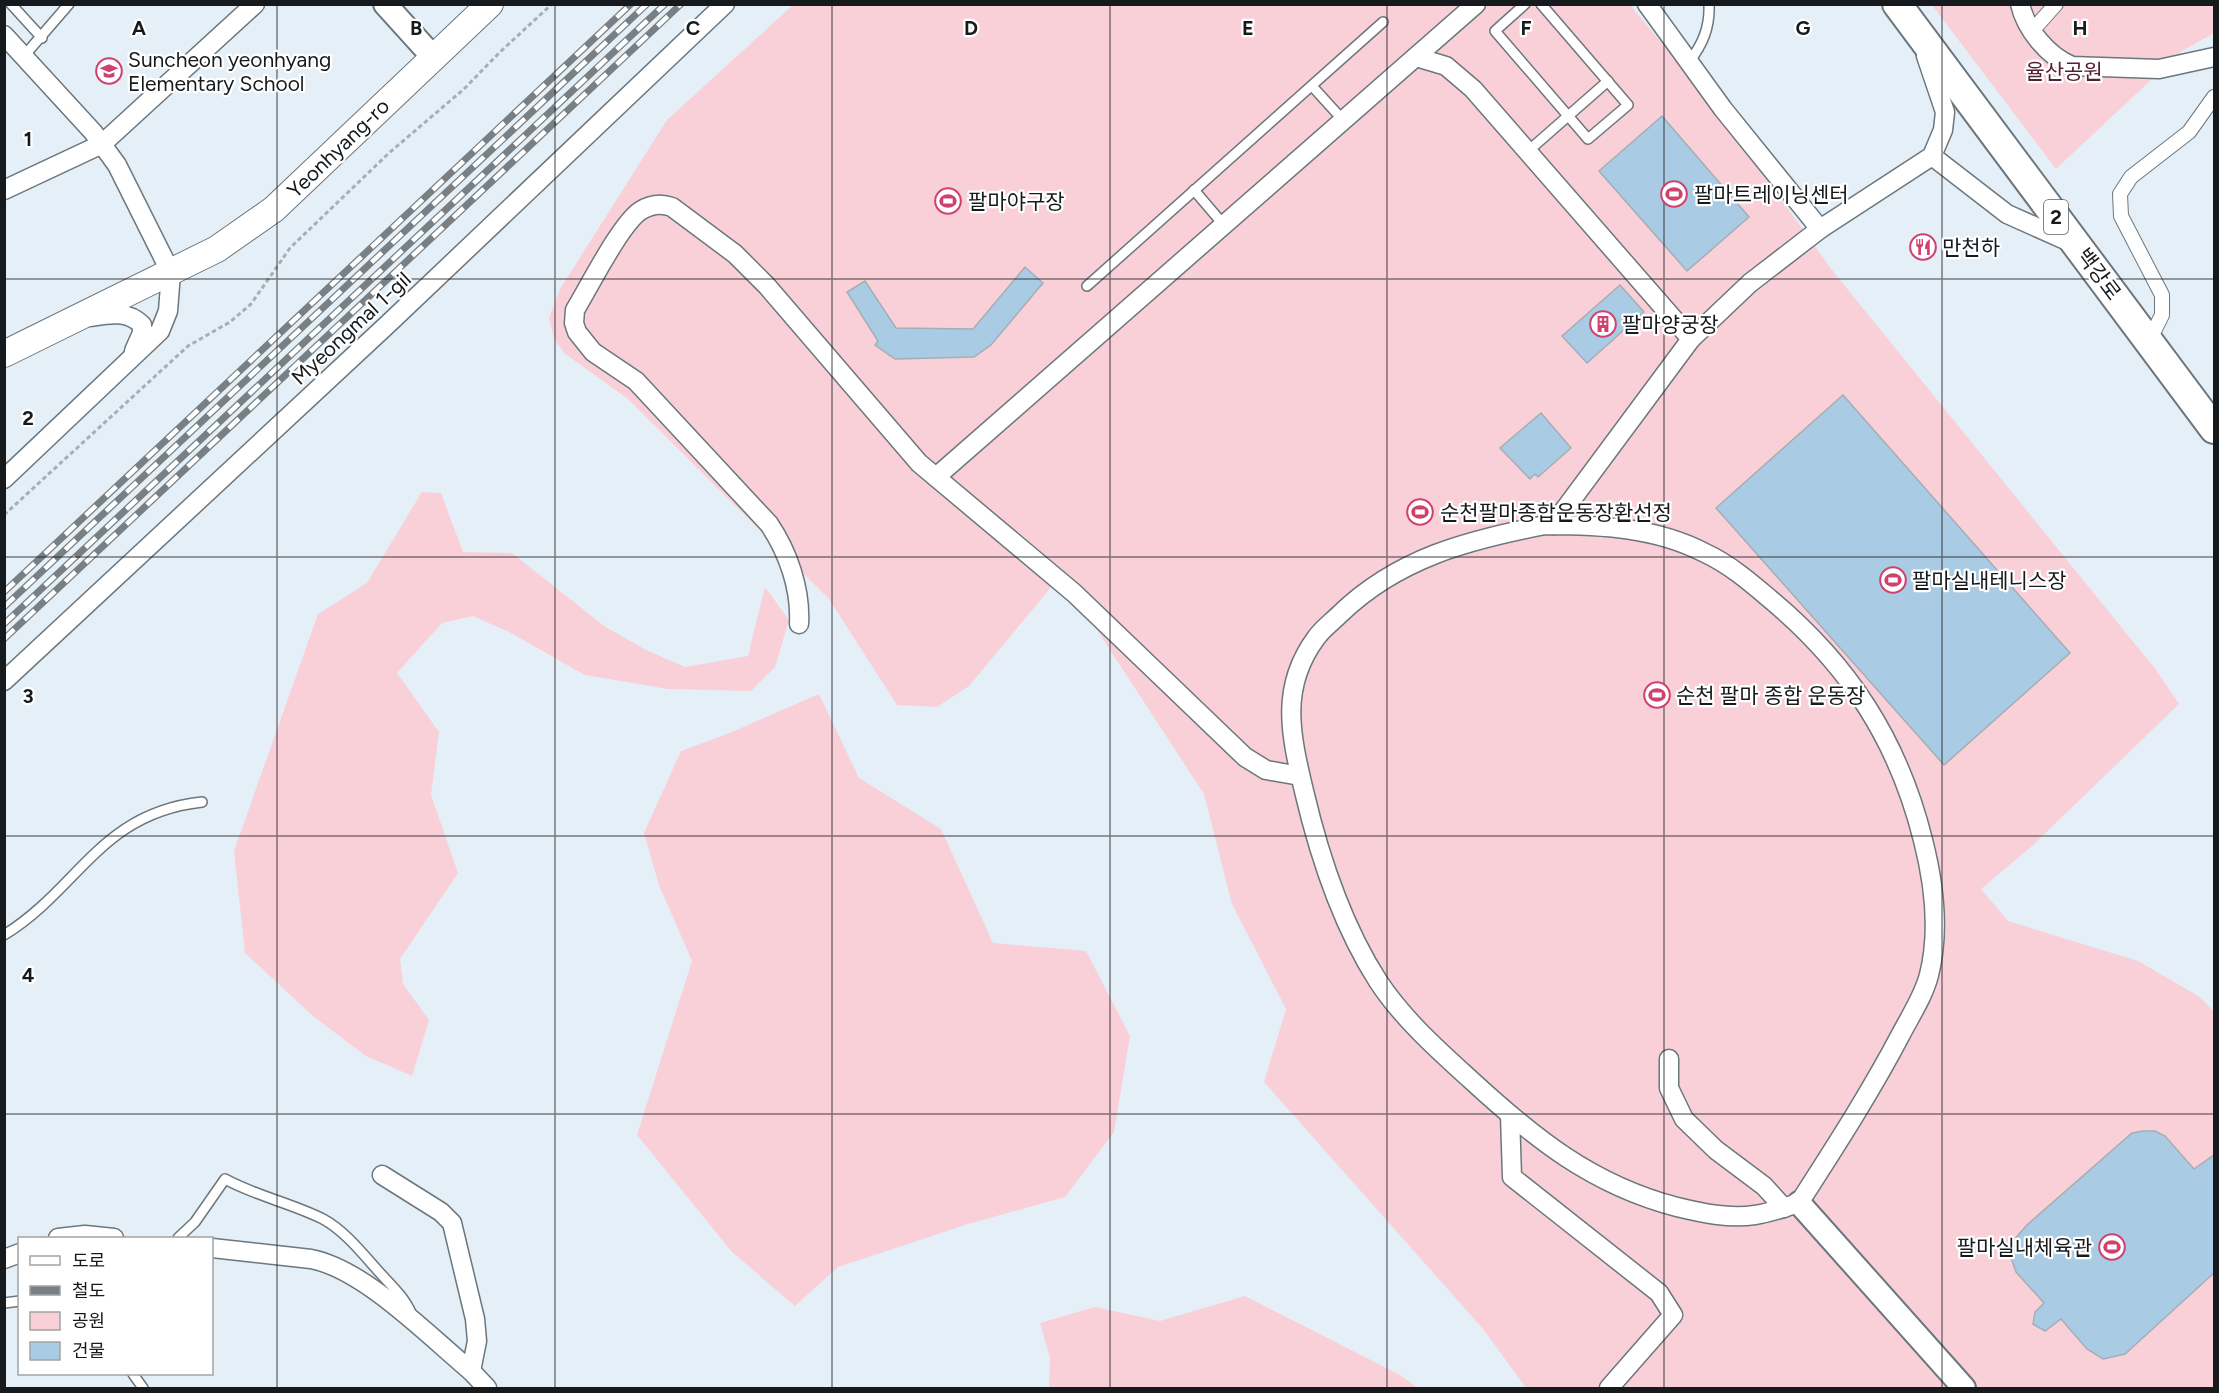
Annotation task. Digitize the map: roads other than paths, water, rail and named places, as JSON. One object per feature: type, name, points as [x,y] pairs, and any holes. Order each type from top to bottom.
[{"type":"main road","name":"Yeonhyang-ro","points":[[4,354],[217,249],[274,209],[490,4]]},
{"type":"main road","name":"백강로","points":[[1897,4],[2214,429]]},
{"type":"street","points":[[4,190],[102,144],[255,4]]},
{"type":"street","points":[[385,4],[433,57]]},
{"type":"street","name":"Myeongmal 1-gil","points":[[4,681],[396,317],[725,4]]},
{"type":"street","points":[[936,477],[1476,4]]},
{"type":"street","points":[[1647,4],[1689,62],[1820,229]]},
{"type":"street","points":[[2020,4],[2032,31],[2054,56],[2072,66],[2159,69],[2214,57]]},
{"type":"street","points":[[2032,31],[2056,4]]},
{"type":"street","points":[[1552,525],[1691,339],[1750,283],[1820,229],[1932,156],[1943,130],[1945,112],[1915,28]]},
{"type":"street","points":[[4,35],[102,144],[117,165],[171,273],[165,321],[160,331],[4,479]]},
{"type":"street","points":[[1416,57],[1446,66],[1456,74],[1691,339]]},
{"type":"street","points":[[2149,341],[2162,315],[2162,295],[2147,262],[2121,216],[2119,205],[2121,188],[2131,177],[2188,132],[2214,97]]},
{"type":"street","points":[[1932,156],[2007,214],[2077,245]]},
{"type":"street","points":[[800,624],[800,607],[783,545],[769,524],[636,381],[605,362],[577,332],[574,323],[575,310],[622,232],[639,212],[662,203],[672,207],[735,254],[821,346],[901,444],[936,477],[1074,593],[1245,757],[1266,770],[1300,776]]},
{"type":"street","points":[[76,319],[111,314],[135,318],[142,325],[142,333],[131,358]]},
{"type":"street","points":[[1552,525],[1598,525],[1664,537],[1705,553],[1745,578],[1791,616],[1824,649],[1858,691],[1884,731],[1911,798],[1932,874],[1935,910],[1929,974],[1867,1099],[1792,1205],[1756,1215],[1727,1216],[1651,1200],[1588,1172],[1549,1148],[1510,1115],[1407,1018],[1380,983],[1346,918],[1321,849],[1300,776],[1290,724],[1290,704],[1294,683],[1316,638],[1351,603],[1400,570],[1476,538],[1552,525]]},
{"type":"street","points":[[1669,1059],[1669,1088],[1684,1119],[1716,1150],[1792,1205],[1964,1389]]},
{"type":"street","points":[[1510,1115],[1512,1177],[1659,1293],[1673,1315],[1610,1389]]},
{"type":"street","points":[[382,1175],[441,1212],[452,1223],[475,1319],[477,1341],[471,1371]]},
{"type":"street","points":[[72,1237],[85,1235],[100,1237]]},
{"type":"street","points":[[213,1248],[326,1262],[346,1271],[412,1321],[471,1371],[487,1389]]},
{"type":"lane","points":[[11,4],[42,38]]},
{"type":"lane","points":[[24,56],[42,38],[54,18],[69,4]]},
{"type":"lane","points":[[1525,4],[1495,31],[1588,139],[1628,105],[1541,4]]},
{"type":"lane","points":[[1689,62],[1701,47],[1706,34],[1710,19],[1709,4]]},
{"type":"lane","points":[[1087,286],[1383,22]]},
{"type":"lane","points":[[1527,152],[1608,81]]},
{"type":"lane","points":[[1312,86],[1342,119]]},
{"type":"lane","points":[[1194,190],[1223,224]]},
{"type":"lane","points":[[4,935],[22,924],[112,837],[134,823],[159,812],[181,804],[202,802]]},
{"type":"lane","points":[[180,1237],[195,1222],[225,1179],[251,1193],[302,1210],[325,1221],[356,1246],[398,1293],[411,1312],[412,1321]]},
{"type":"lane","points":[[134,1375],[143,1389]]},
{"type":"railway","points":[[4,592],[631,4]]},
{"type":"railway","points":[[4,607],[647,4]]},
{"type":"railway","points":[[4,624],[665,4]]},
{"type":"railway","points":[[4,639],[681,4]]},
{"type":"place","name":"Suncheon yeonhyang Elementary School","points":[[109,71]]},
{"type":"place","name":"팔마트레이닝센터","points":[[1674,194]]},
{"type":"place","name":"팔마야구장","points":[[948,201]]},
{"type":"place","name":"만천하","points":[[1923,247]]},
{"type":"place","name":"팔마양궁장","points":[[1603,324]]},
{"type":"place","name":"순천팔마종합운동장환선정","points":[[1420,512]]},
{"type":"place","name":"팔마실내테니스장","points":[[1893,580]]},
{"type":"place","name":"순천 팔마 종합 운동장","points":[[1657,695]]},
{"type":"place","name":"팔마실내체육관","points":[[2112,1247]]},
{"type":"park label","name":"율산공원","points":[[2064,71]]}]
